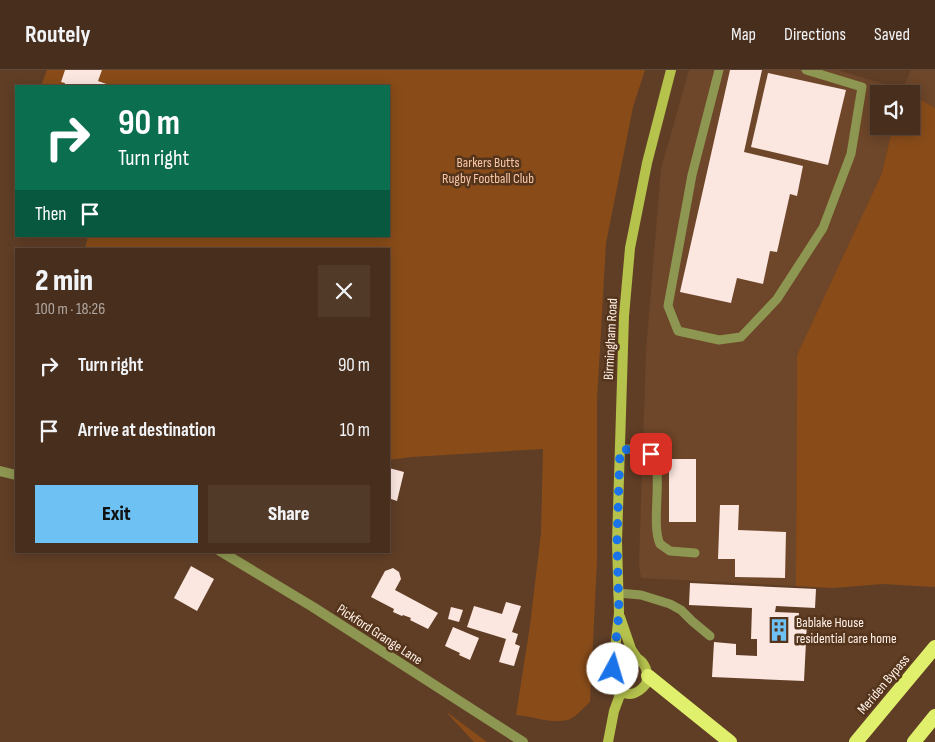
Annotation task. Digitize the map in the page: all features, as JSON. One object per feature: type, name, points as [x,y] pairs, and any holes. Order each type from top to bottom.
[{"type":"highway","name":"Meriden Bypass","points":[[856,742],[935,647]]},
{"type":"highway","points":[[648,676],[730,742]]},
{"type":"highway","points":[[914,742],[935,716]]},
{"type":"main road","name":"Birmingham Road","points":[[613,669],[619,613],[617,542],[624,316],[630,248],[647,163],[670,70]]},
{"type":"main road","name":"Birmingham Road","points":[[619,613],[631,649],[637,658]]},
{"type":"main road","points":[[631,656],[637,658],[645,666],[648,676],[646,684],[639,691],[629,694],[621,692],[614,682],[613,669],[622,658],[631,656]]},
{"type":"main road","points":[[608,742],[614,711],[621,692]]},
{"type":"street","points":[[0,471],[15,475]]},
{"type":"street","name":"Pickford Grange Lane","points":[[223,553],[312,606],[523,742]]},
{"type":"lane","points":[[719,70],[692,174],[668,306],[678,331],[719,340],[741,337],[777,299],[822,228],[851,154],[862,87],[806,70]]},
{"type":"lane","points":[[620,449],[645,451],[651,454],[655,461],[656,531],[660,544],[670,551],[695,553]]},
{"type":"lane","points":[[618,593],[640,595],[670,604],[681,610],[710,636]]},
{"type":"shaded area","points":[[689,70],[837,70],[888,85],[870,85],[870,135],[891,135],[882,173],[797,355],[796,586],[641,578],[639,565],[646,351],[661,169]]},
{"type":"shaded area","points":[[911,70],[935,70],[935,108],[920,99],[920,85],[904,85]]},
{"type":"green space","name":"Barkers Butts Rugby Football Club","points":[[47,70],[645,70],[633,107],[606,243],[597,400],[597,561],[590,702],[576,715],[568,720],[555,721],[516,715],[530,626],[541,533],[543,449],[390,460],[390,248],[85,248],[88,237],[390,237],[390,85],[41,85]]},
{"type":"green space","points":[[920,99],[935,108],[935,587],[883,584],[832,588],[796,586],[797,355],[882,173],[891,135],[920,135]]},
{"type":"green space","points":[[448,713],[487,742],[474,742]]},
{"type":"building","points":[[65,70],[102,70],[98,81],[109,85],[64,85],[65,83],[61,82]]},
{"type":"building","points":[[730,70],[762,70],[744,152],[803,166],[797,196],[790,194],[777,252],[770,251],[763,284],[737,278],[731,303],[680,292]]},
{"type":"building","points":[[768,73],[846,90],[828,165],[751,147]]},
{"type":"building","points":[[669,459],[696,459],[696,522],[669,522]]},
{"type":"building","points":[[390,468],[404,472],[397,501],[391,499],[390,502]]},
{"type":"building","points":[[720,505],[739,505],[738,530],[786,532],[785,578],[735,577],[735,559],[718,559]]},
{"type":"building","points":[[191,566],[214,579],[197,611],[174,598]]},
{"type":"building","points":[[393,568],[399,572],[401,579],[395,590],[438,613],[428,629],[410,620],[411,618],[393,612],[394,609],[371,597],[385,571]]},
{"type":"building","name":"Bablake House residential care home","points":[[690,583],[816,589],[815,608],[776,606],[775,612],[799,613],[798,621],[807,622],[804,681],[712,677],[714,642],[736,644],[736,655],[757,656],[757,639],[751,639],[752,608],[689,605]]},
{"type":"building","points":[[506,602],[521,606],[512,632],[518,634],[515,644],[520,646],[514,666],[499,662],[506,639],[467,627],[474,606],[502,614]]},
{"type":"building","points":[[451,607],[463,610],[459,622],[448,619]]},
{"type":"building","points":[[453,627],[479,638],[470,660],[445,646]]},
{"type":"place","name":"Bablake House residential care home","points":[[779,630]]},
{"type":"route","points":[[613,669],[619,613],[617,542],[620,449],[645,451],[651,454]]}]
